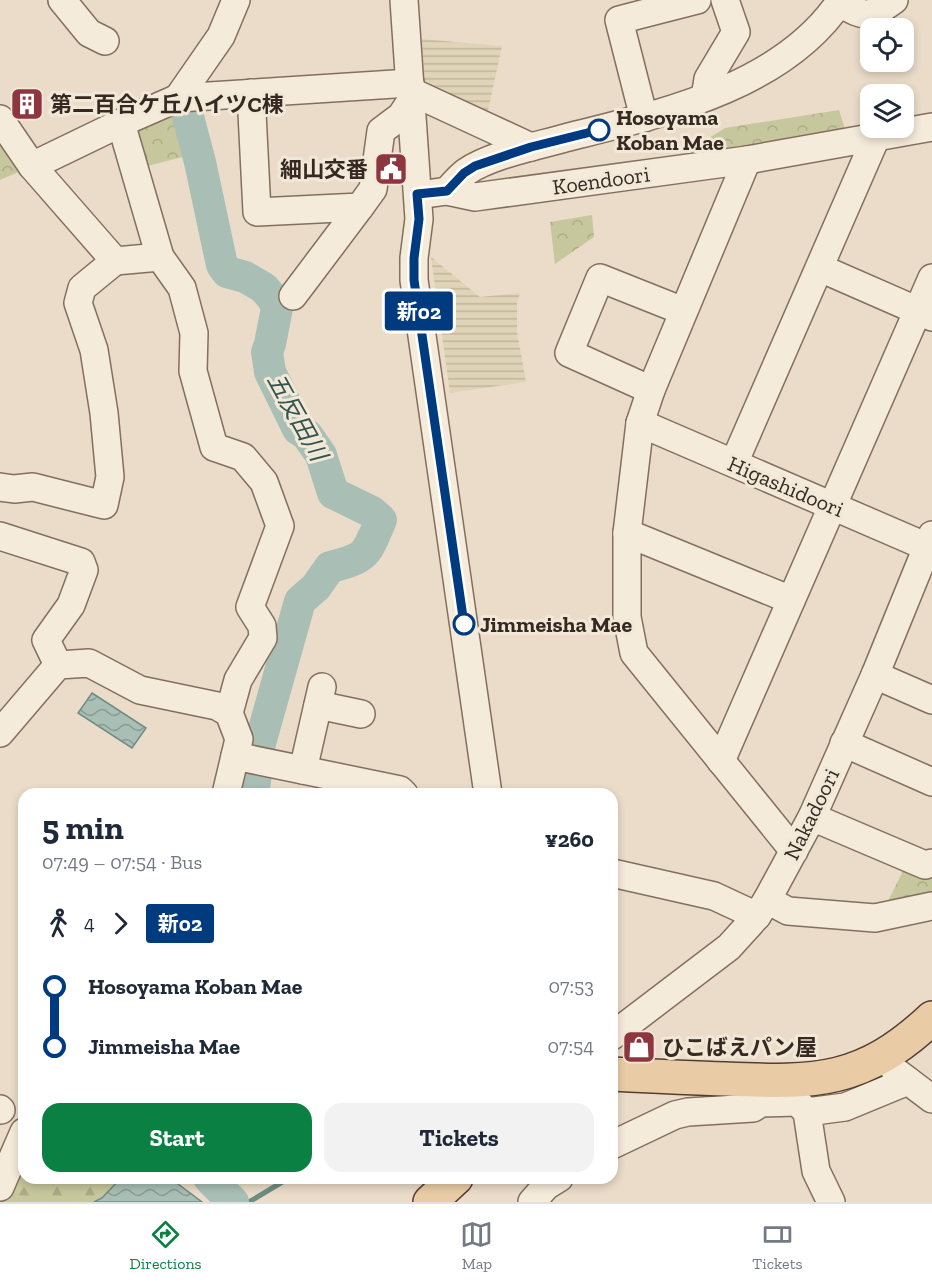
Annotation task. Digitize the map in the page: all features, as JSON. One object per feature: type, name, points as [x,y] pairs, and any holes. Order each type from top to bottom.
[{"type":"main road","points":[[618,1074],[788,1082],[819,1080],[879,1059],[910,1039],[932,1018]]},
{"type":"main road","points":[[430,1202],[450,1184]]},
{"type":"street","points":[[62,0],[89,33],[105,41]]},
{"type":"street","points":[[178,98],[221,36],[236,0]]},
{"type":"street","points":[[404,0],[419,219],[414,280],[488,788]]},
{"type":"street","points":[[644,118],[619,20],[697,0]]},
{"type":"street","points":[[705,97],[708,79],[735,32],[725,0]]},
{"type":"street","points":[[447,191],[464,173],[475,166],[531,147],[644,118],[734,85],[779,60],[811,34],[840,2],[857,13],[874,14],[894,0]]},
{"type":"street","points":[[293,296],[373,189],[381,131],[401,116],[410,91]]},
{"type":"street","points":[[32,166],[178,98],[251,93],[410,91],[531,147]]},
{"type":"street","points":[[251,93],[257,212],[360,207]]},
{"type":"street","points":[[0,119],[32,166],[115,261]]},
{"type":"street","points":[[121,123],[160,257],[182,288],[194,333],[193,371],[214,447],[243,457],[264,482],[280,526],[250,607],[262,626],[263,638],[238,680],[229,713],[239,739],[227,788]]},
{"type":"street","name":"Koendoori","points":[[914,129],[932,126]]},
{"type":"street","name":"Koendoori","points":[[417,194],[447,191],[475,197],[747,160],[861,138]]},
{"type":"street","points":[[734,464],[876,138]]},
{"type":"street","points":[[747,160],[683,311],[640,423],[627,532],[627,617],[634,652],[794,851]]},
{"type":"street","points":[[0,487],[14,489],[33,487],[104,505],[110,477],[105,413],[94,350],[78,303],[82,288],[115,261],[160,257]]},
{"type":"street","points":[[820,268],[925,314]]},
{"type":"street","points":[[651,390],[569,353],[600,278],[683,311]]},
{"type":"street","points":[[721,761],[832,506],[925,314],[932,278]]},
{"type":"street","name":"Higashidoori","points":[[640,423],[832,506],[930,544]]},
{"type":"street","points":[[627,532],[791,600]]},
{"type":"street","points":[[0,536],[81,562],[84,570],[71,605],[46,640],[58,665]]},
{"type":"street","name":"Nakadoori","points":[[618,1031],[720,954],[762,908],[812,817],[930,544]]},
{"type":"street","points":[[0,733],[58,665],[89,663],[140,690],[216,706],[229,713]]},
{"type":"street","points":[[875,675],[932,700]]},
{"type":"street","points":[[303,770],[320,696],[361,714]]},
{"type":"street","points":[[844,744],[932,782]]},
{"type":"street","points":[[235,756],[390,788]]},
{"type":"street","points":[[812,817],[925,865],[932,863]]},
{"type":"street","points":[[618,874],[762,908],[788,911],[875,918],[932,906]]},
{"type":"street","points":[[879,1059],[932,1099]]},
{"type":"street","points":[[807,1112],[845,1107],[908,1081]]},
{"type":"street","points":[[618,1141],[675,1115],[688,1112],[753,1108],[761,1103],[797,1102],[807,1112],[816,1171],[831,1202]]},
{"type":"street","points":[[0,1187],[18,1146]]},
{"type":"street","points":[[532,1202],[549,1184]]},
{"type":"shaded area","points":[[422,39],[502,46],[486,120],[425,89]]},
{"type":"shaded area","points":[[431,257],[480,297],[520,293],[517,304],[517,332],[526,382],[450,393]]},
{"type":"green space","points":[[839,110],[845,129],[689,155],[698,145],[725,128]]},
{"type":"green space","points":[[179,112],[190,155],[140,168],[132,140],[140,126]]},
{"type":"green space","points":[[0,141],[21,171],[0,180]]},
{"type":"green space","points":[[592,215],[594,237],[555,264],[550,222]]},
{"type":"green space","points":[[905,867],[932,873],[932,901],[884,909]]},
{"type":"green space","points":[[18,1168],[18,1184],[115,1184],[102,1198],[94,1202],[1,1202]]},
{"type":"green space","points":[[194,1184],[233,1184],[224,1202],[218,1202]]},
{"type":"water","points":[[92,693],[146,728],[132,748],[78,713]]},
{"type":"water","points":[[115,1184],[178,1184],[202,1202],[94,1202],[102,1198]]},
{"type":"waterway","name":"五反田川","points":[[187,113],[222,265],[227,272],[245,277],[264,288],[277,308],[267,352],[270,372],[298,429],[307,435],[321,455],[333,493],[372,512],[381,520],[364,553],[352,561],[330,567],[316,587],[300,601],[257,754]]},
{"type":"waterway","name":"五反田川","points":[[254,788],[257,768]]},
{"type":"waterway","name":"五反田川","points":[[215,1184],[233,1202]]},
{"type":"waterway","points":[[249,1202],[279,1184]]},
{"type":"bus line","name":"新02","points":[[464,624],[414,280],[419,219],[417,194],[447,191],[464,173],[487,161],[599,130]]},
{"type":"place","name":"第二百合ケ丘ハイツC棟","points":[[27,104]]},
{"type":"place","name":"Hosoyama Koban Mae","points":[[599,130]]},
{"type":"place","name":"細山交番","points":[[391,169]]},
{"type":"place","name":"Jimmeisha Mae","points":[[464,624]]},
{"type":"place","name":"ひこばえパン屋","points":[[639,1047]]}]
